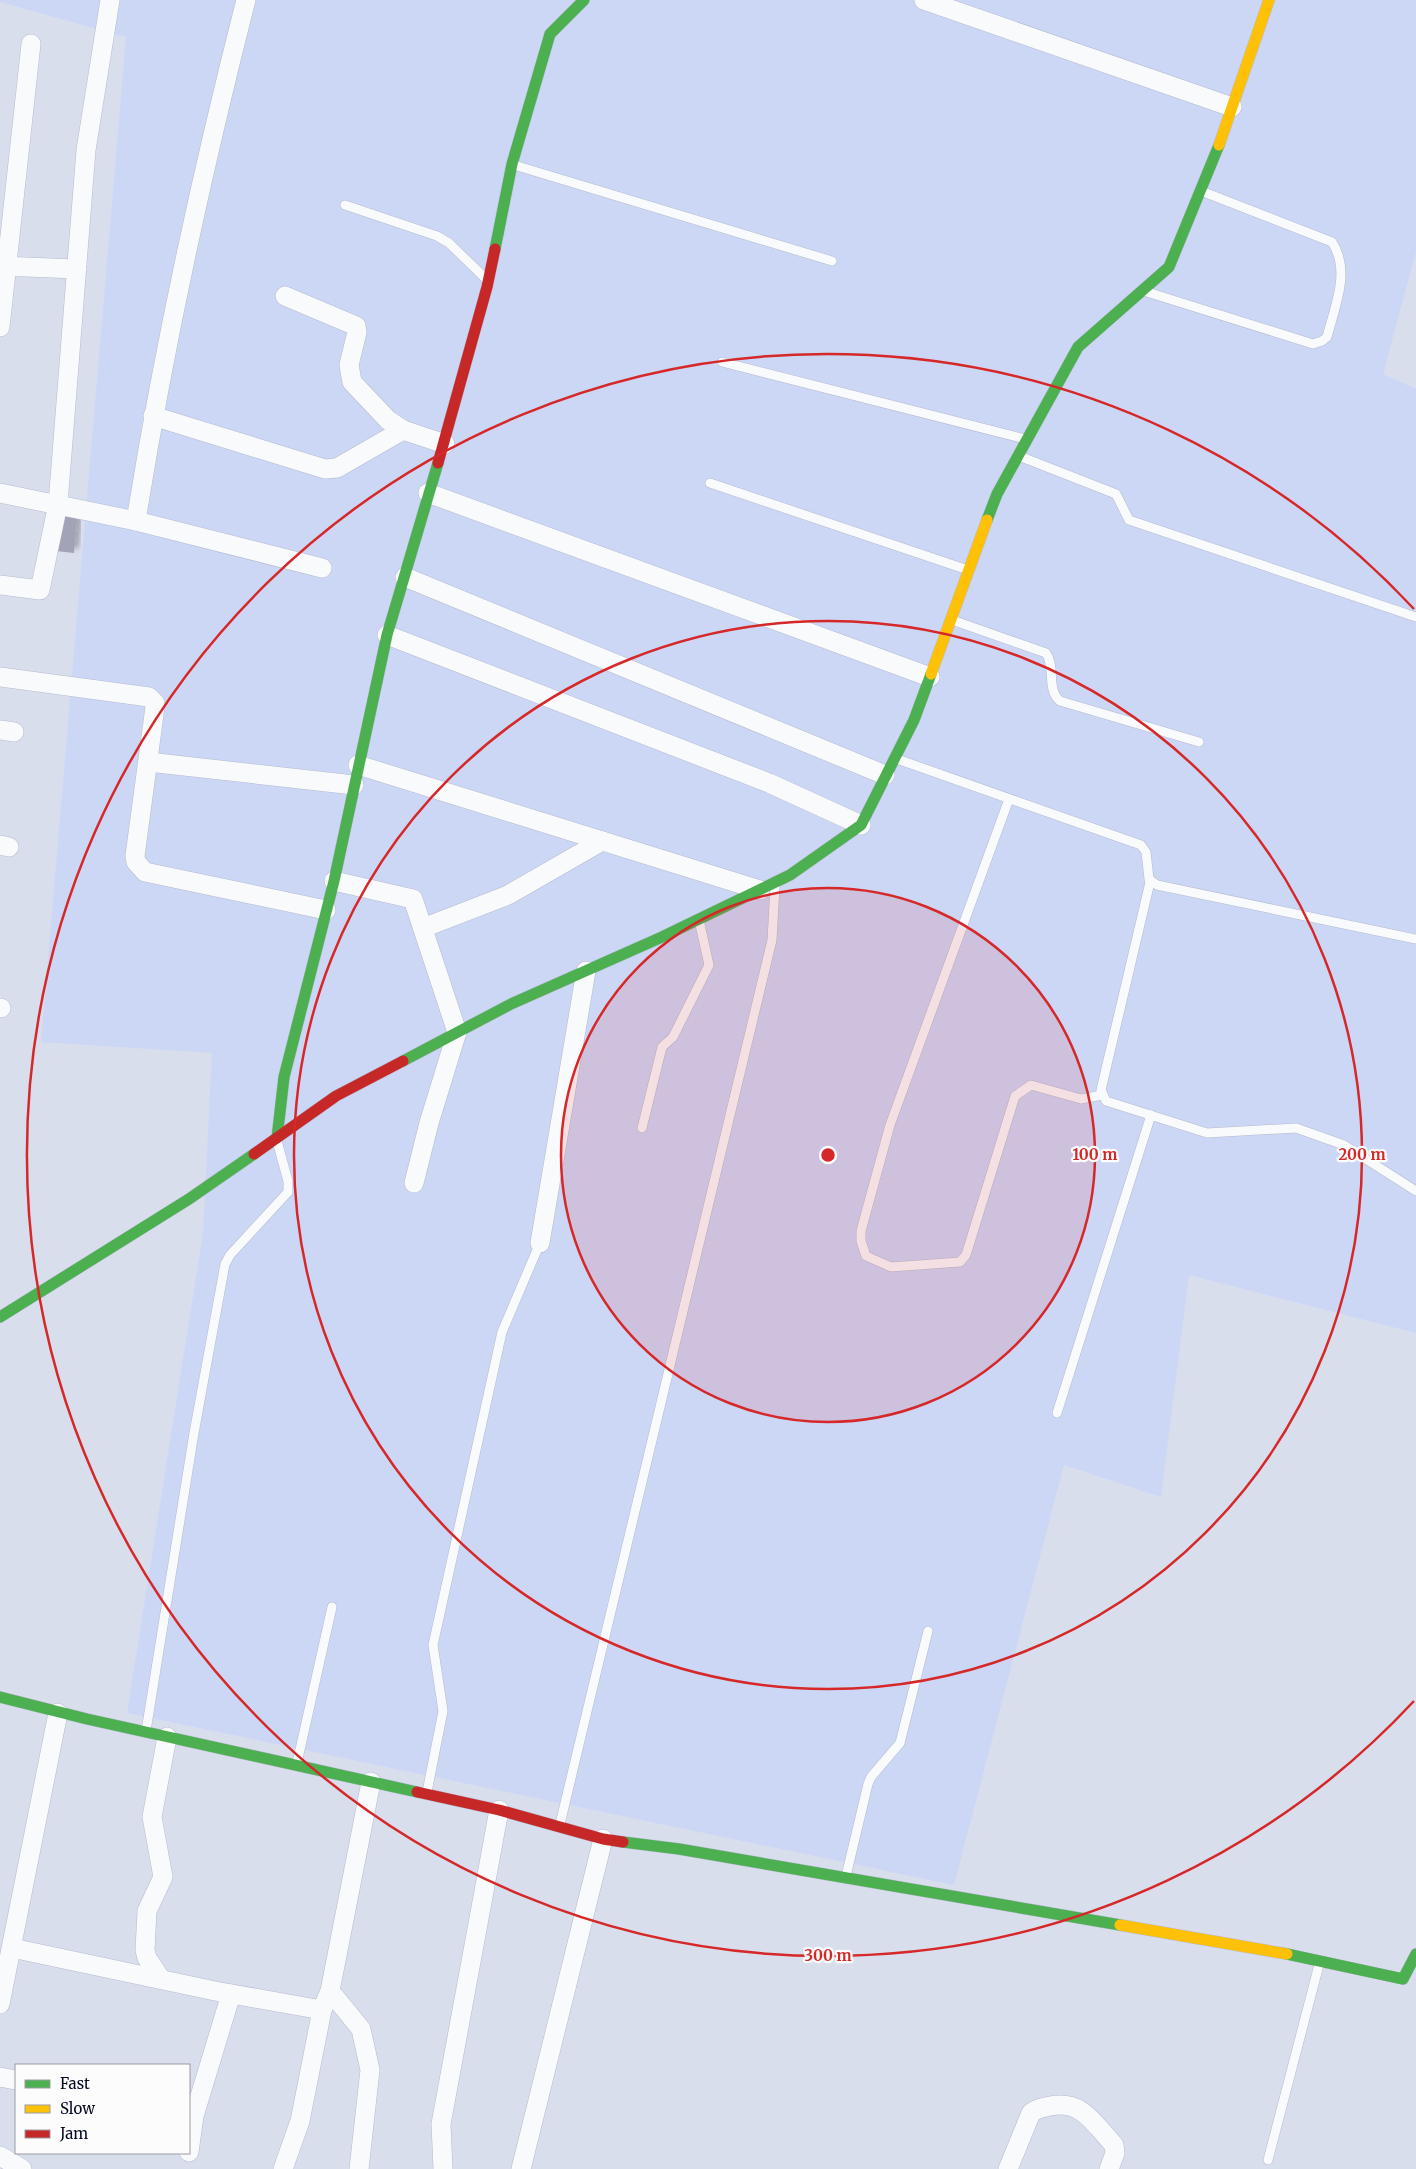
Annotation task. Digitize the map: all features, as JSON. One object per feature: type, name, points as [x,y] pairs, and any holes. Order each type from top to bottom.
[{"type":"street","points":[[0,585],[40,590],[58,504],[86,150],[110,0]]},
{"type":"street","points":[[136,521],[153,416],[210,143],[246,0]]},
{"type":"street","points":[[277,1138],[284,1077],[334,880],[387,635],[428,493],[445,444],[488,281],[512,164],[550,34],[558,22],[577,10],[584,0]]},
{"type":"street","points":[[924,0],[1232,107]]},
{"type":"street","points":[[0,1317],[189,1200],[336,1096],[511,1004],[699,920],[790,875],[861,825],[914,720],[997,494],[1078,347],[1169,267],[1232,107],[1269,0]]},
{"type":"street","points":[[0,326],[4,267],[31,44]]},
{"type":"street","points":[[4,267],[77,269]]},
{"type":"street","points":[[285,296],[356,326],[357,332],[348,365],[350,378],[382,416],[403,430],[445,444]]},
{"type":"street","points":[[153,416],[325,470],[338,468],[403,430]]},
{"type":"street","points":[[0,493],[136,521],[322,568]]},
{"type":"street","points":[[428,493],[930,677]]},
{"type":"street","points":[[404,577],[890,767]]},
{"type":"street","points":[[387,635],[769,783],[861,825]]},
{"type":"street","points":[[0,677],[150,697],[155,703],[135,856],[136,862],[145,872],[326,910]]},
{"type":"street","points":[[148,762],[354,785]]},
{"type":"street","points":[[358,765],[602,841],[767,886]]},
{"type":"street","points":[[423,928],[508,895],[602,841]]},
{"type":"street","points":[[334,880],[413,900],[457,1032],[429,1123],[414,1183]]},
{"type":"street","points":[[540,1243],[586,971]]},
{"type":"street","points":[[0,1697],[58,1713],[499,1810],[602,1839],[679,1849],[1320,1960],[1410,1980],[1416,1954]]},
{"type":"street","points":[[0,2004],[58,1713]]},
{"type":"street","points":[[161,1979],[144,1950],[148,1911],[163,1877],[152,1817],[167,1737]]},
{"type":"street","points":[[283,2169],[301,2114],[322,2010],[330,1991],[371,1782]]},
{"type":"street","points":[[443,2169],[440,2124],[499,1810]]},
{"type":"street","points":[[521,2169],[602,1839]]},
{"type":"street","points":[[12,1948],[231,1994],[322,2010]]},
{"type":"street","points":[[330,1991],[361,2029],[370,2070],[359,2169]]},
{"type":"street","points":[[190,2134],[191,2116],[231,1994]]},
{"type":"street","points":[[0,2077],[15,2080]]},
{"type":"street","points":[[1008,2169],[1031,2113],[1038,2108],[1063,2104],[1078,2108],[1114,2145],[1115,2153],[1109,2169]]},
{"type":"street","points":[[186,2169],[189,2154]]},
{"type":"street","points":[[0,2156],[22,2169]]},
{"type":"lane","points":[[512,164],[832,262]]},
{"type":"lane","points":[[1142,291],[1313,344],[1322,341],[1326,337],[1342,272],[1332,242],[1200,190]]},
{"type":"lane","points":[[345,205],[437,236],[449,243],[488,281]]},
{"type":"lane","points":[[722,362],[1028,439]]},
{"type":"lane","points":[[1018,456],[1116,494],[1129,520],[1416,617]]},
{"type":"lane","points":[[710,483],[969,570]]},
{"type":"lane","points":[[951,620],[1046,653],[1050,662],[1054,693],[1060,701],[1199,742]]},
{"type":"lane","points":[[890,767],[1009,799],[1141,845],[1146,852],[1150,882],[1101,1090],[1102,1095],[1111,1104],[1207,1133],[1296,1128],[1344,1145],[1416,1191]]},
{"type":"lane","points":[[1009,799],[890,1125],[861,1231],[861,1241],[866,1256],[891,1267],[960,1262],[966,1255],[1015,1096],[1031,1085],[1081,1099],[1102,1095]]},
{"type":"lane","points":[[1150,882],[1416,939]]},
{"type":"lane","points":[[559,1826],[772,940],[767,886]]},
{"type":"lane","points":[[642,1128],[662,1047],[673,1037],[709,965],[699,920]]},
{"type":"lane","points":[[1057,1413],[1150,1115]]},
{"type":"lane","points":[[146,1732],[194,1433],[225,1264],[230,1255],[288,1192],[288,1181],[277,1138]]},
{"type":"lane","points":[[426,1794],[443,1711],[433,1645],[502,1332],[540,1243]]},
{"type":"lane","points":[[297,1765],[332,1606]]},
{"type":"lane","points":[[846,1878],[868,1784],[900,1743],[928,1631]]},
{"type":"lane","points":[[1268,2160],[1320,1960]]},
{"type":"shaded area","points":[[0,0],[1416,0],[1416,252],[1383,374],[1416,389],[1416,1333],[1189,1275],[1161,1497],[1064,1465],[954,1885],[127,1713],[203,1233],[212,1053],[41,1042],[126,37],[0,2]]},
{"type":"building","points":[[60,509],[78,511],[74,553],[56,551]]},
{"type":"traffic: fast","points":[[495,249],[512,164],[550,34],[584,0]]},
{"type":"traffic: fast","points":[[987,520],[997,494],[1078,347],[1169,267],[1219,145]]},
{"type":"traffic: fast","points":[[277,1138],[284,1077],[334,881],[387,635],[438,463]]},
{"type":"traffic: fast","points":[[403,1061],[511,1004],[662,937],[790,875],[861,825],[914,720],[931,674]]},
{"type":"traffic: fast","points":[[0,1317],[189,1199],[254,1154]]},
{"type":"traffic: fast","points":[[0,1697],[87,1719],[417,1792]]},
{"type":"traffic: fast","points":[[623,1842],[679,1849],[1120,1925]]},
{"type":"traffic: fast","points":[[1287,1954],[1403,1979],[1416,1954]]},
{"type":"traffic: slow","points":[[1219,145],[1269,0]]},
{"type":"traffic: slow","points":[[931,674],[987,520]]},
{"type":"traffic: slow","points":[[1120,1925],[1287,1954]]},
{"type":"traffic: jam","points":[[438,463],[487,287],[495,249]]},
{"type":"traffic: jam","points":[[254,1154],[336,1096],[403,1061]]},
{"type":"traffic: jam","points":[[417,1792],[499,1810],[603,1839],[623,1842]]}]
